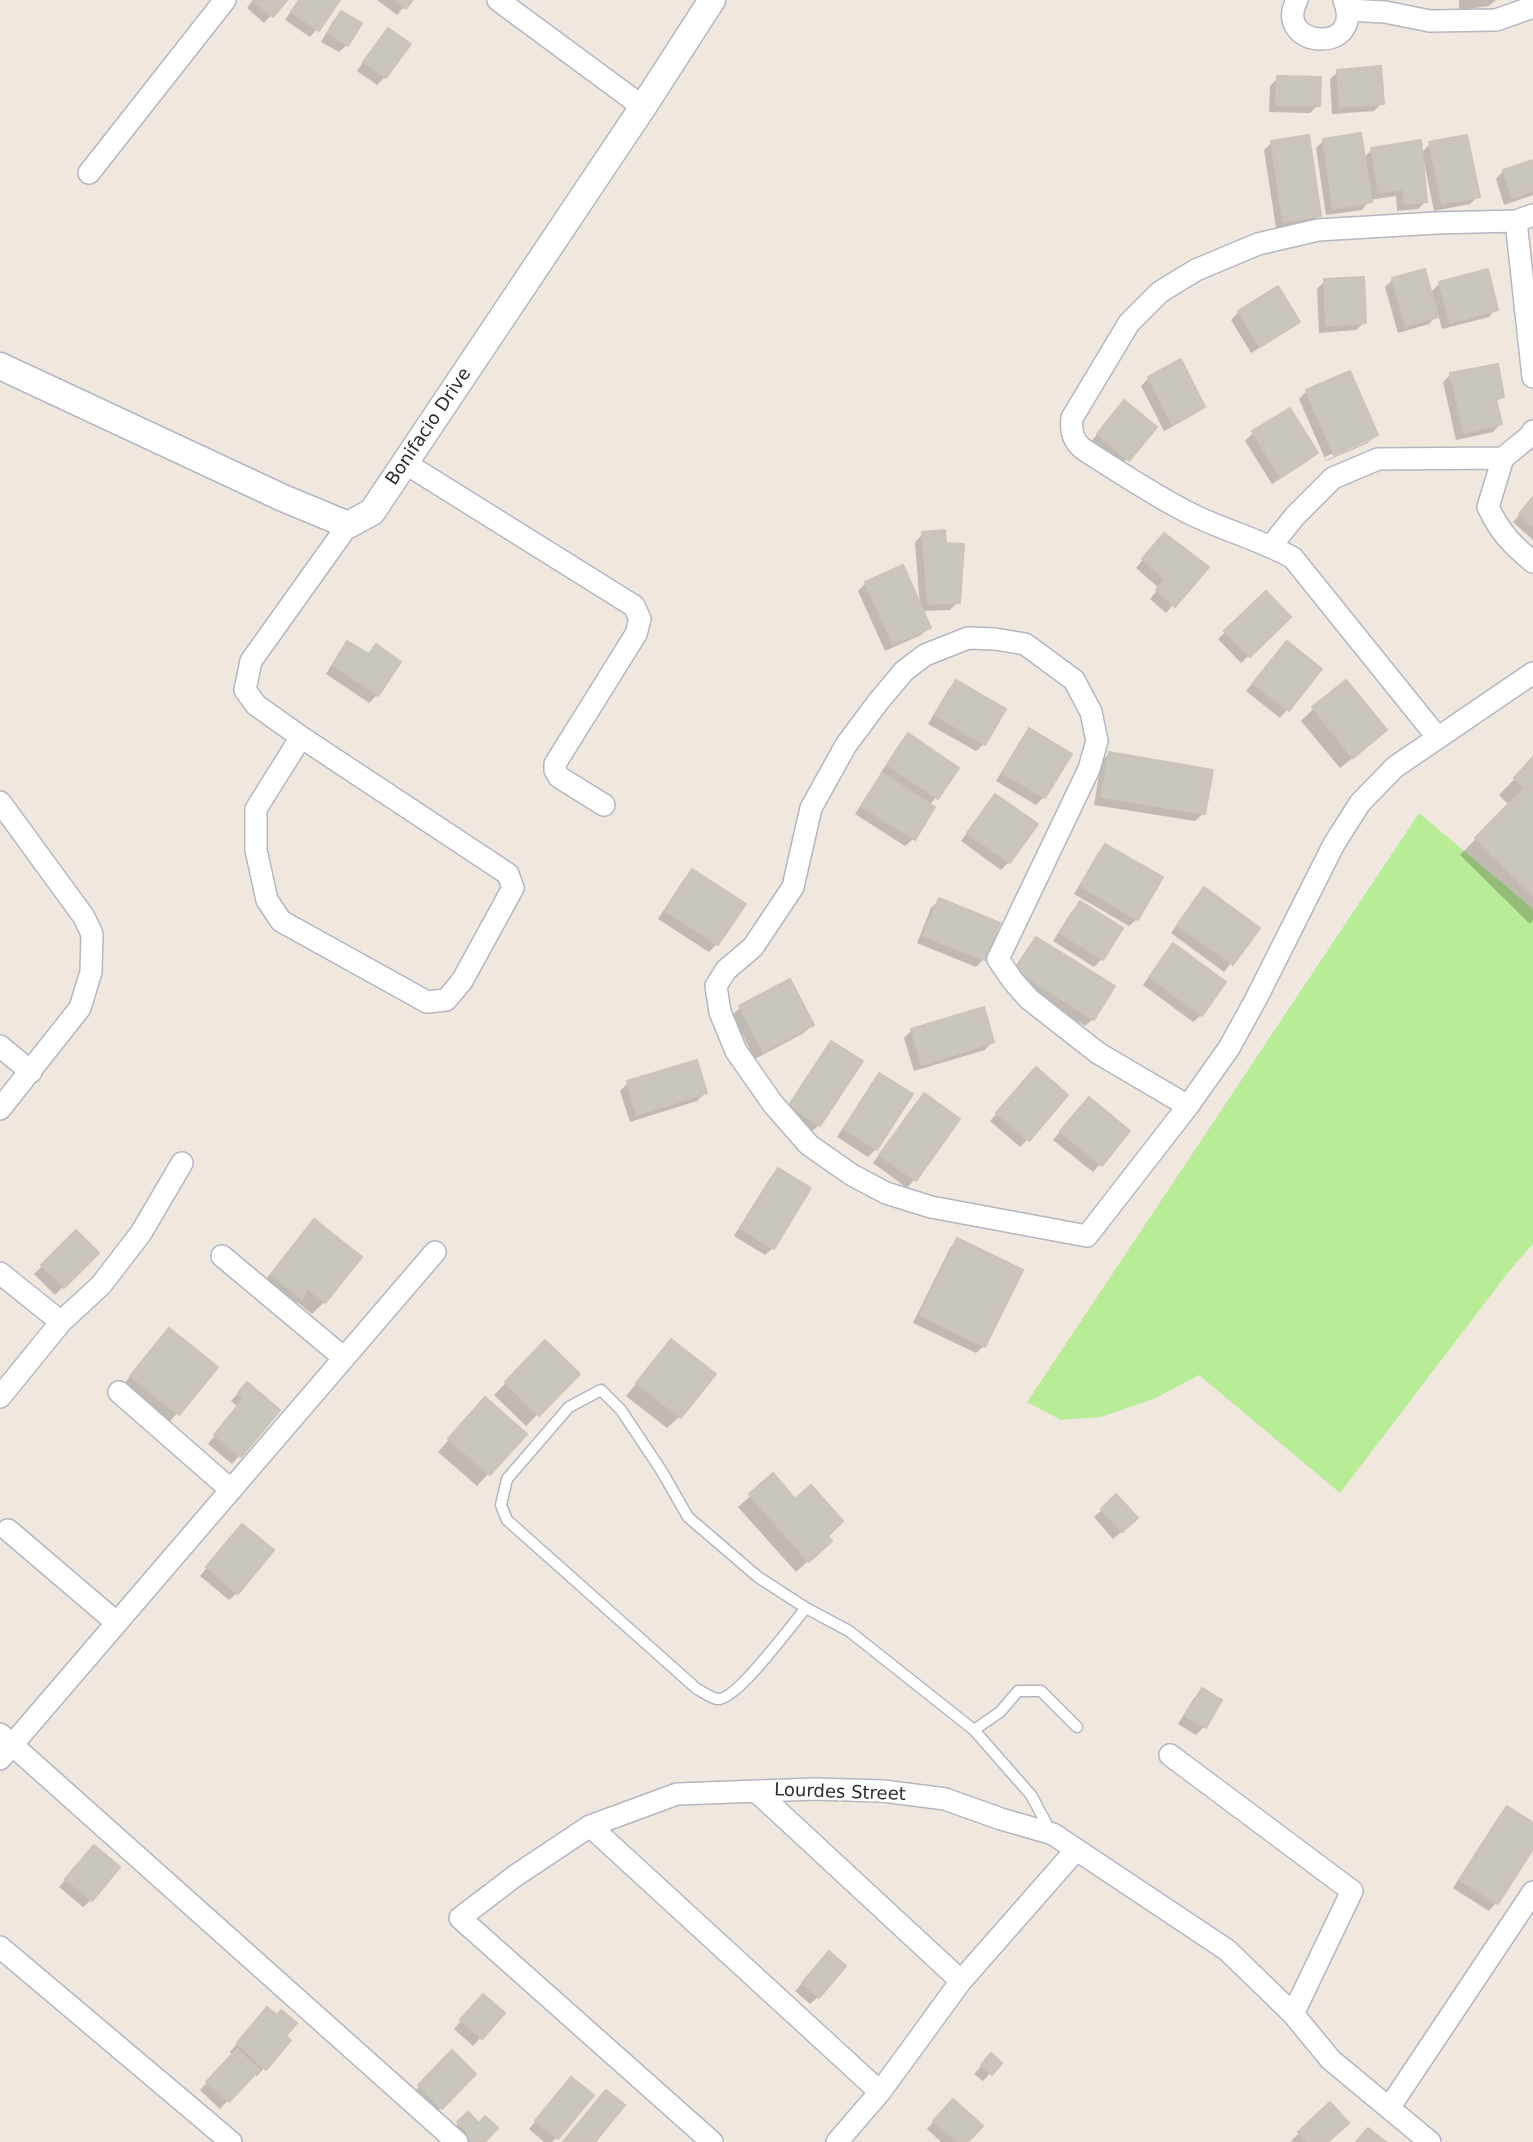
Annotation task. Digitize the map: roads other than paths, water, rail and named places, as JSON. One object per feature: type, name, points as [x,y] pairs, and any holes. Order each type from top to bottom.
[{"type":"street","points":[[89,173],[225,0]]},
{"type":"street","points":[[498,0],[643,107]]},
{"type":"street","name":"Bonifacio Drive","points":[[348,525],[372,512],[712,0]]},
{"type":"street","points":[[1297,0],[1294,19],[1297,27],[1312,40],[1330,39],[1340,33],[1345,26],[1346,5],[1430,21],[1496,20],[1533,7]]},
{"type":"street","points":[[1438,738],[1293,558],[1271,546],[1232,533],[1192,514],[1086,451],[1075,441],[1070,426],[1075,411],[1129,323],[1160,292],[1195,270],[1258,244],[1318,230],[1525,218],[1533,377]]},
{"type":"street","points":[[0,366],[283,498],[348,525],[251,661],[245,690],[256,705],[301,737],[508,874],[513,888],[462,981],[446,1000],[427,1002],[281,920],[267,900],[256,850],[256,809],[301,737]]},
{"type":"street","points":[[1533,431],[1503,458],[1488,507],[1500,531],[1515,548],[1533,562]]},
{"type":"street","points":[[1271,546],[1295,516],[1333,478],[1378,459],[1503,458]]},
{"type":"street","points":[[405,463],[634,606],[640,619],[636,634],[555,764],[559,777],[604,805]]},
{"type":"street","points":[[1188,1106],[1088,1045],[1029,999],[998,960],[1089,769],[1097,741],[1091,712],[1074,680],[1025,644],[968,638],[925,655],[904,671],[878,702],[846,745],[811,808],[793,887],[753,947],[726,970],[716,986],[720,1012],[736,1051],[773,1104],[809,1145],[852,1175],[886,1193],[931,1207],[1087,1236],[1188,1106],[1229,1048],[1346,823],[1360,803],[1395,767],[1533,673]]},
{"type":"street","points":[[0,802],[84,917],[92,934],[91,972],[80,1008],[0,1109]]},
{"type":"street","points":[[0,1046],[31,1072]]},
{"type":"street","points":[[0,1397],[61,1322],[109,1275],[141,1233],[182,1163]]},
{"type":"street","points":[[435,1252],[117,1623],[4,1746],[457,2142]]},
{"type":"street","points":[[222,1256],[344,1358]]},
{"type":"street","points":[[0,1273],[61,1322]]},
{"type":"street","points":[[119,1392],[231,1490]]},
{"type":"street","points":[[8,1530],[117,1623]]},
{"type":"street","points":[[1170,1755],[1352,1891],[1293,2014]]},
{"type":"street","points":[[756,1791],[961,1981]]},
{"type":"street","name":"Lourdes Street","points":[[712,2142],[460,1918],[514,1876],[590,1826],[677,1794],[756,1791],[883,1791],[945,1799],[1053,1834],[1227,1950],[1293,2014],[1331,2060],[1430,2142]]},
{"type":"street","points":[[590,1826],[880,2092]]},
{"type":"street","points":[[837,2142],[880,2092],[961,1981],[1076,1850]]},
{"type":"street","points":[[1388,2108],[1533,1892]]},
{"type":"street","points":[[0,1947],[231,2142]]},
{"type":"lane","points":[[806,1608],[751,1676],[727,1698],[717,1699],[697,1689],[507,1520],[501,1505],[507,1479],[569,1407],[600,1390],[621,1410],[688,1517],[758,1577],[806,1608],[849,1631],[974,1730],[1031,1795],[1053,1834]]},
{"type":"lane","points":[[974,1730],[1000,1712],[1018,1691],[1041,1692],[1077,1727]]}]
